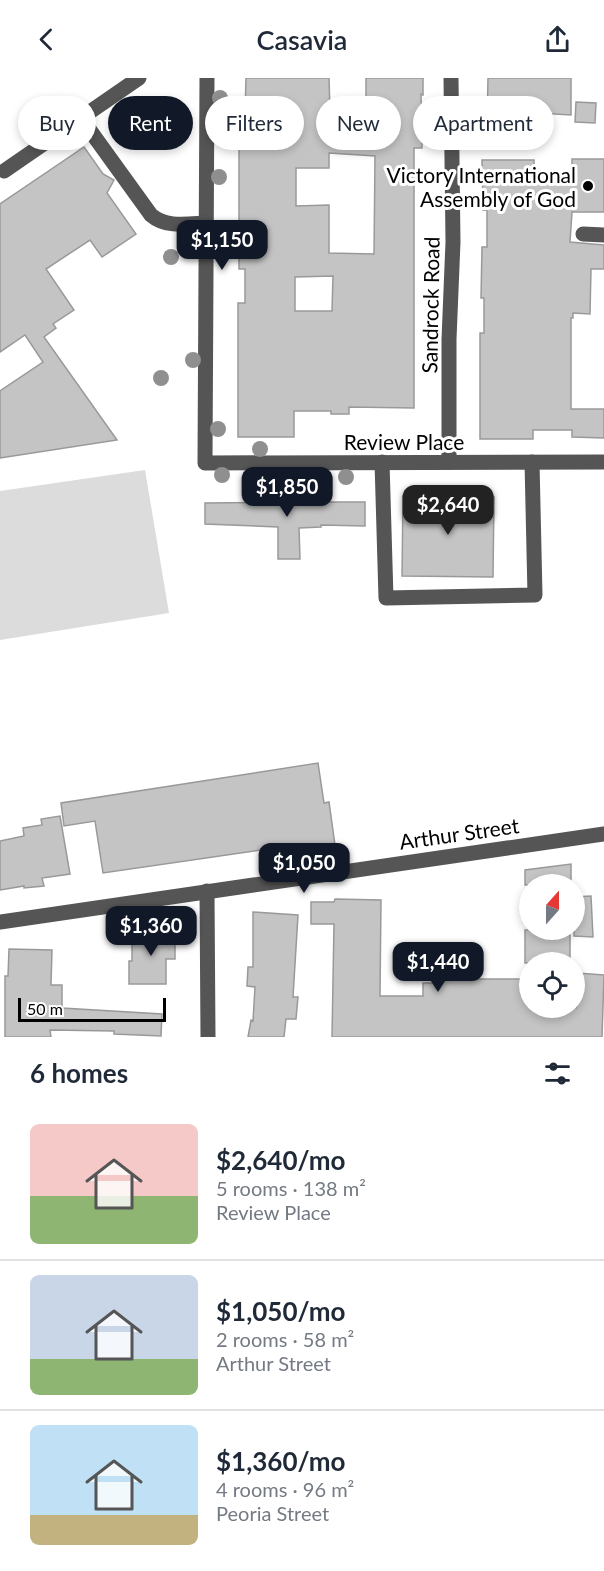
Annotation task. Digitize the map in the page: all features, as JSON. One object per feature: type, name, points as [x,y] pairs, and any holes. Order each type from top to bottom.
[{"type":"street","points":[[96,108],[139,78]]},
{"type":"street","points":[[96,139],[151,215],[158,221],[206,223],[207,78]]},
{"type":"street","name":"Sandrock Road","points":[[449,462],[449,339],[453,242],[451,78]]},
{"type":"street","points":[[4,171],[35,150]]},
{"type":"street","name":"Review Place","points":[[206,223],[205,463],[604,462]]},
{"type":"street","points":[[583,234],[604,235]]},
{"type":"street","points":[[382,462],[386,598],[534,595],[532,462]]},
{"type":"street","name":"Arthur Street","points":[[0,922],[604,834]]},
{"type":"street","points":[[207,891],[208,1037]]},
{"type":"shaded area","points":[[145,470],[169,613],[0,640],[0,491]]},
{"type":"building","points":[[246,78],[329,78],[330,96],[316,96],[316,150],[401,150],[401,96],[366,96],[366,78],[423,78],[423,95],[413,96],[414,408],[349,407],[349,414],[331,414],[331,411],[294,411],[294,437],[238,437],[238,303],[245,303],[245,269],[239,269],[239,150],[304,150],[304,96],[246,96]],"holes":[[[329,153],[375,156],[374,254],[329,253],[329,205],[296,206],[296,168],[329,168]],[[333,276],[332,311],[295,311],[295,277]]]},
{"type":"building","points":[[488,78],[571,78],[571,115],[554,114],[554,96],[488,96]]},
{"type":"building","points":[[576,102],[596,103],[595,123],[575,122]]},
{"type":"building","points":[[80,150],[86,150],[103,174],[114,180],[107,193],[136,234],[102,257],[90,240],[46,269],[74,310],[53,324],[56,328],[44,337],[117,440],[0,458],[0,391],[43,362],[25,335],[0,352],[0,204]]},
{"type":"building","points":[[572,159],[604,159],[604,212],[572,212],[570,242],[604,245],[604,269],[591,269],[590,314],[573,313],[573,318],[571,318],[571,409],[604,409],[604,438],[572,437],[572,430],[533,430],[533,439],[480,439],[480,333],[484,333],[484,298],[481,298],[482,247],[487,247],[487,210],[483,210],[482,160],[534,160],[534,184],[572,184]]},
{"type":"building","points":[[428,494],[494,497],[493,577],[402,576],[403,496],[428,496]]},
{"type":"building","points":[[319,499],[320,502],[365,502],[365,526],[321,525],[321,527],[299,528],[300,559],[278,559],[278,527],[205,524],[205,503],[294,502],[294,500]]},
{"type":"building","points":[[318,763],[324,803],[329,802],[335,845],[297,851],[296,845],[103,873],[95,821],[64,826],[61,803]]},
{"type":"building","points":[[60,816],[70,874],[42,878],[44,886],[24,888],[24,886],[0,890],[0,841],[24,836],[23,828],[42,825],[41,819]]},
{"type":"building","points":[[571,864],[571,874],[525,874],[525,870]]},
{"type":"building","points":[[585,896],[591,896],[593,937],[585,937]]},
{"type":"building","points":[[335,899],[381,900],[380,996],[423,996],[423,983],[441,983],[442,979],[519,979],[519,1018],[585,1018],[585,974],[604,975],[602,1037],[332,1037],[334,924],[311,924],[311,902],[334,902]]},
{"type":"building","points":[[253,912],[298,915],[293,997],[298,997],[296,1019],[286,1019],[284,1037],[248,1037],[251,1020],[253,1021],[255,987],[247,986],[248,967],[253,967]]},
{"type":"building","points":[[132,932],[175,932],[175,959],[166,959],[166,984],[129,984]]},
{"type":"building","points":[[525,940],[570,940],[570,952],[525,952]]},
{"type":"building","points":[[9,949],[52,950],[51,985],[62,985],[62,1008],[162,1014],[161,1036],[114,1034],[114,1031],[50,1030],[51,1037],[5,1037],[5,976],[8,976]]},
{"type":"place","name":"Victory International Assembly of God","points":[[588,186]]}]
